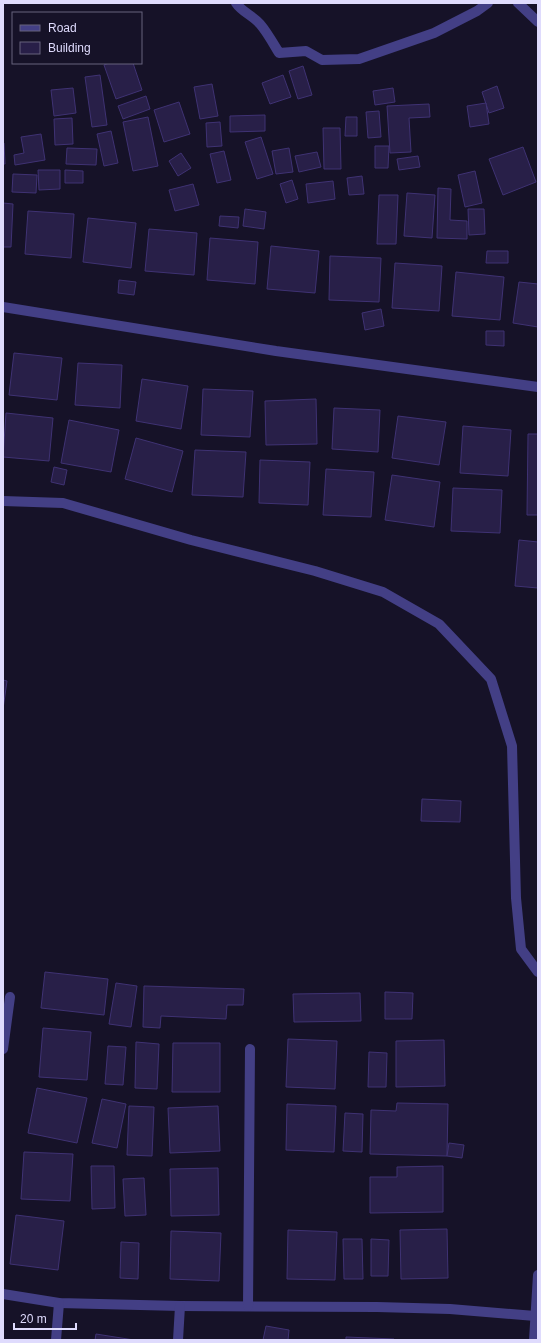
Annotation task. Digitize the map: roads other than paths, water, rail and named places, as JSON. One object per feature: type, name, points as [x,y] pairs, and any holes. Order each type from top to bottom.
[{"type":"street","points":[[236,3],[240,9],[252,16],[261,24],[279,53],[306,51],[322,60],[359,59],[434,33],[465,18],[488,3]]},
{"type":"street","points":[[518,3],[538,22]]},
{"type":"street","points":[[3,307],[276,351],[538,387]]},
{"type":"street","points":[[3,500],[63,503],[191,540],[315,571],[383,592],[439,624],[491,679],[512,746],[516,898],[521,949],[538,972]]},
{"type":"street","points":[[3,1049],[10,997]]},
{"type":"street","points":[[248,1306],[250,1049]]},
{"type":"street","points":[[534,1340],[538,1275]]},
{"type":"street","points":[[3,1294],[60,1303],[443,1309],[535,1316]]},
{"type":"street","points":[[56,1340],[60,1303]]},
{"type":"street","points":[[178,1340],[180,1306]]}]
